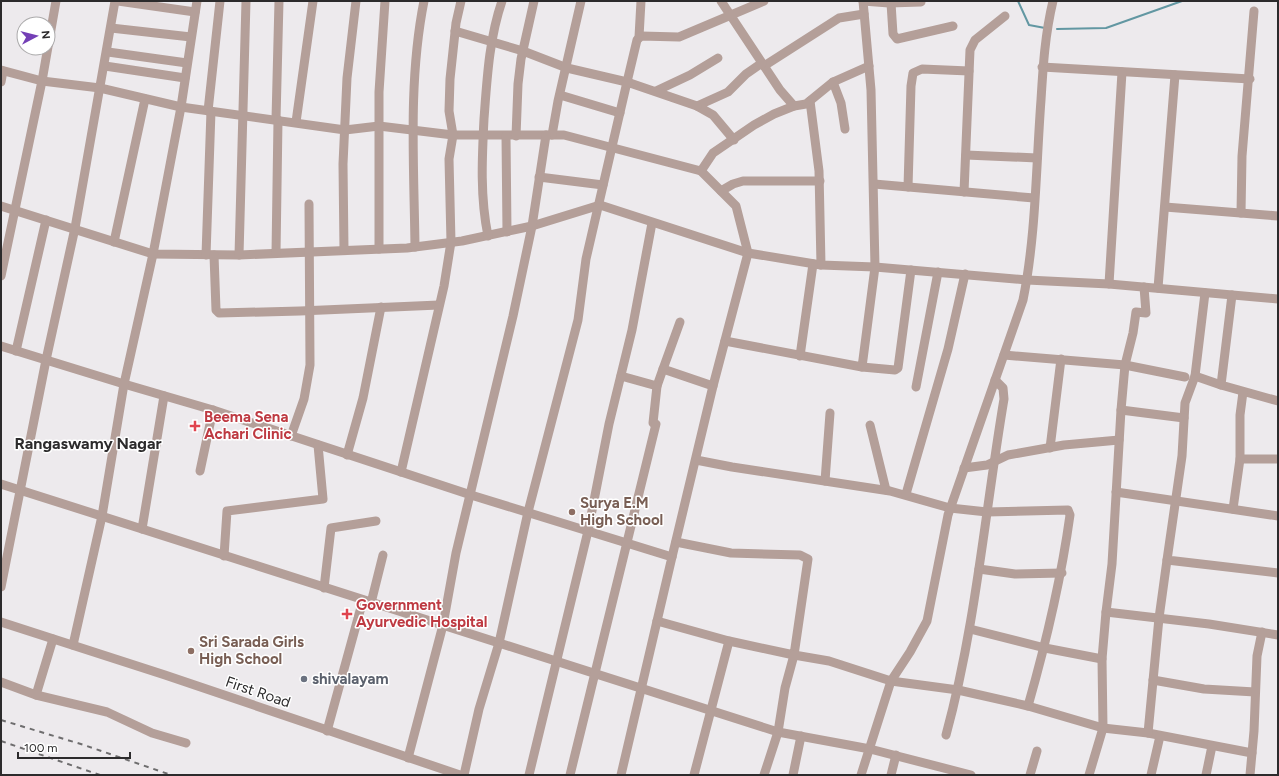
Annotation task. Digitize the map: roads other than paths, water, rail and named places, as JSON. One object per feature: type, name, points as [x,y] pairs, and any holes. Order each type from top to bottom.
[{"type":"street","points":[[1,276],[42,81],[56,1]]},
{"type":"street","points":[[1,587],[46,360],[75,228],[116,1],[170,5],[195,12]]},
{"type":"street","points":[[73,645],[102,516],[124,384],[153,254],[181,107],[197,1]]},
{"type":"street","points":[[220,1],[209,111],[210,255],[216,312],[310,311],[439,305]]},
{"type":"street","points":[[239,255],[246,1]]},
{"type":"street","points":[[276,253],[279,1]]},
{"type":"street","points":[[296,122],[313,1]]},
{"type":"street","points":[[344,250],[345,130],[349,56],[356,1]]},
{"type":"street","points":[[379,249],[379,92],[385,1]]},
{"type":"street","points":[[415,246],[413,130],[417,49],[424,1]]},
{"type":"street","points":[[401,472],[439,305],[451,242],[449,159],[453,136],[449,111],[455,31],[461,1]]},
{"type":"street","points":[[488,236],[484,217],[482,190],[487,69],[491,42],[502,1]]},
{"type":"street","points":[[516,136],[518,84],[523,51],[534,1]]},
{"type":"street","points":[[408,758],[442,626],[456,553],[513,316],[532,226],[539,177],[567,68],[581,1]]},
{"type":"street","points":[[464,775],[479,709],[499,644],[528,512],[578,320],[586,259],[600,205],[611,147],[639,37],[641,1]]},
{"type":"street","points":[[721,1],[763,64],[794,106]]},
{"type":"street","points":[[639,37],[648,35],[679,37],[764,1]]},
{"type":"street","points":[[862,367],[875,267],[874,184],[869,66],[863,1],[891,3],[921,2]]},
{"type":"street","points":[[861,775],[891,680],[910,652],[927,621],[950,508],[1023,300],[1027,280],[1034,198],[1042,67],[1053,1]]},
{"type":"street","points":[[891,3],[893,34],[897,39],[953,26]]},
{"type":"street","points":[[1241,213],[1242,156],[1250,79],[1254,11]]},
{"type":"street","points":[[697,106],[728,92],[746,74],[839,18],[864,14]]},
{"type":"street","points":[[964,192],[968,71],[972,44],[1005,16]]},
{"type":"street","points":[[111,28],[191,37]]},
{"type":"street","points":[[455,31],[523,51],[567,68],[627,82],[697,106],[713,115],[734,140]]},
{"type":"street","points":[[108,52],[187,63]]},
{"type":"street","points":[[656,91],[690,75],[718,58]]},
{"type":"street","points":[[105,66],[185,78]]},
{"type":"street","points":[[701,171],[713,153],[768,118],[794,106],[810,101],[833,82],[869,66]]},
{"type":"street","points":[[1042,67],[1250,79]]},
{"type":"street","points":[[908,187],[910,86],[913,73],[922,69],[968,71]]},
{"type":"street","points":[[1,82],[2,70],[42,81],[100,88],[181,107],[277,119],[345,130],[379,126],[453,136],[564,136],[701,171],[736,206],[748,253],[713,386],[621,775]]},
{"type":"street","points":[[1109,284],[1122,72]]},
{"type":"street","points":[[1158,288],[1175,75]]},
{"type":"street","points":[[833,82],[841,103],[845,129]]},
{"type":"street","points":[[560,95],[620,113]]},
{"type":"street","points":[[114,242],[145,99]]},
{"type":"street","points":[[800,356],[817,264],[820,181],[810,101]]},
{"type":"street","points":[[506,136],[507,232]]},
{"type":"street","points":[[966,155],[1037,158]]},
{"type":"street","points":[[539,177],[604,185]]},
{"type":"street","points":[[721,191],[733,184],[743,181],[820,181]]},
{"type":"street","points":[[874,184],[1034,198]]},
{"type":"street","points":[[291,436],[304,399],[309,378],[309,204]]},
{"type":"street","points":[[1,206],[75,228],[153,254],[239,255],[379,249],[451,242],[488,236],[532,226],[600,205],[748,253],[817,264],[875,267],[1027,280],[1109,284],[1278,299]]},
{"type":"street","points":[[1165,207],[1278,216]]},
{"type":"street","points":[[16,351],[46,220]]},
{"type":"street","points":[[529,775],[588,531],[609,424],[632,330],[652,223]]},
{"type":"street","points":[[725,341],[862,367],[895,370],[898,368],[911,270]]},
{"type":"street","points":[[916,388],[938,272]]},
{"type":"street","points":[[906,494],[948,349],[965,274]]},
{"type":"street","points":[[1089,775],[1103,728],[1102,659],[1112,564],[1125,365],[1134,333],[1136,312],[1146,313],[1144,287]]},
{"type":"street","points":[[1148,733],[1159,618],[1177,501],[1185,403],[1195,376],[1205,293]]},
{"type":"street","points":[[1221,385],[1232,295]]},
{"type":"street","points":[[348,454],[364,398],[381,307]]},
{"type":"street","points":[[570,775],[628,545],[654,423],[658,386],[680,322]]},
{"type":"street","points":[[1,346],[213,410],[471,495],[672,558]]},
{"type":"street","points":[[1004,355],[1125,365],[1185,377]]},
{"type":"street","points":[[1050,448],[1062,359]]},
{"type":"street","points":[[663,369],[713,386]]},
{"type":"street","points":[[621,376],[658,386]]},
{"type":"street","points":[[1195,376],[1243,392],[1278,401]]},
{"type":"street","points":[[946,735],[958,690],[970,629],[986,512],[1004,399],[1002,388],[995,380]]},
{"type":"street","points":[[1233,509],[1240,459],[1240,415],[1243,392]]},
{"type":"street","points":[[142,529],[164,396]]},
{"type":"street","points":[[200,471],[213,410]]},
{"type":"street","points":[[1121,410],[1184,418]]},
{"type":"street","points":[[825,480],[830,413]]},
{"type":"street","points":[[870,425],[886,490]]},
{"type":"street","points":[[964,468],[994,463],[1008,455],[1050,448],[1119,440]]},
{"type":"street","points":[[224,556],[227,511],[323,499],[318,445]]},
{"type":"street","points":[[1240,459],[1278,459]]},
{"type":"street","points":[[696,460],[732,467],[886,490],[906,494],[950,508],[986,512],[1068,510],[1070,515],[1062,572],[1045,648],[1028,706]]},
{"type":"street","points":[[1,484],[557,663],[778,732],[870,749],[971,775]]},
{"type":"street","points":[[1116,492],[1278,516]]},
{"type":"street","points":[[324,588],[331,528],[376,521]]},
{"type":"street","points":[[676,542],[731,553],[800,555],[808,559],[794,655],[785,688],[778,732],[764,775]]},
{"type":"street","points":[[327,731],[382,555]]},
{"type":"street","points":[[1167,560],[1278,573]]},
{"type":"street","points":[[979,569],[1015,574],[1062,572]]},
{"type":"street","points":[[1106,612],[1278,635]]},
{"type":"street","points":[[657,621],[729,641],[830,661],[891,680],[958,690],[1028,706],[1103,728],[1148,733],[1252,753]]},
{"type":"street","name":"First Road","points":[[1,622],[165,675],[460,775]]},
{"type":"street","points":[[970,629],[1045,648],[1102,659]]},
{"type":"street","points":[[1250,775],[1257,656],[1262,632]]},
{"type":"street","points":[[36,694],[53,639]]},
{"type":"street","points":[[694,775],[729,641]]},
{"type":"street","points":[[1153,680],[1204,689],[1255,692]]},
{"type":"street","points":[[1,682],[36,694],[120,716],[144,730],[186,743]]},
{"type":"street","points":[[793,775],[801,736]]},
{"type":"street","points":[[1151,775],[1160,736]]},
{"type":"street","points":[[1206,775],[1212,746]]},
{"type":"street","points":[[1030,775],[1037,751]]},
{"type":"street","points":[[891,775],[896,755]]},
{"type":"waterway","points":[[1018,1],[1029,25],[1045,28]]},
{"type":"waterway","points":[[1057,29],[1106,28],[1182,1]]},
{"type":"railway","points":[[1,720],[84,745],[171,775]]},
{"type":"railway","points":[[1,741],[100,775]]},
{"type":"place","name":"Beema Sena Achari Clinic","points":[[195,426]]},
{"type":"place","name":"Surya E.M High School","points":[[572,512]]},
{"type":"place","name":"Government Ayurvedic Hospital","points":[[347,614]]},
{"type":"place","name":"Sri Sarada Girls High School","points":[[191,651]]},
{"type":"place","name":"shivalayam","points":[[304,679]]},
{"type":"district","name":"Rangaswamy Nagar","points":[[88,443]]}]
